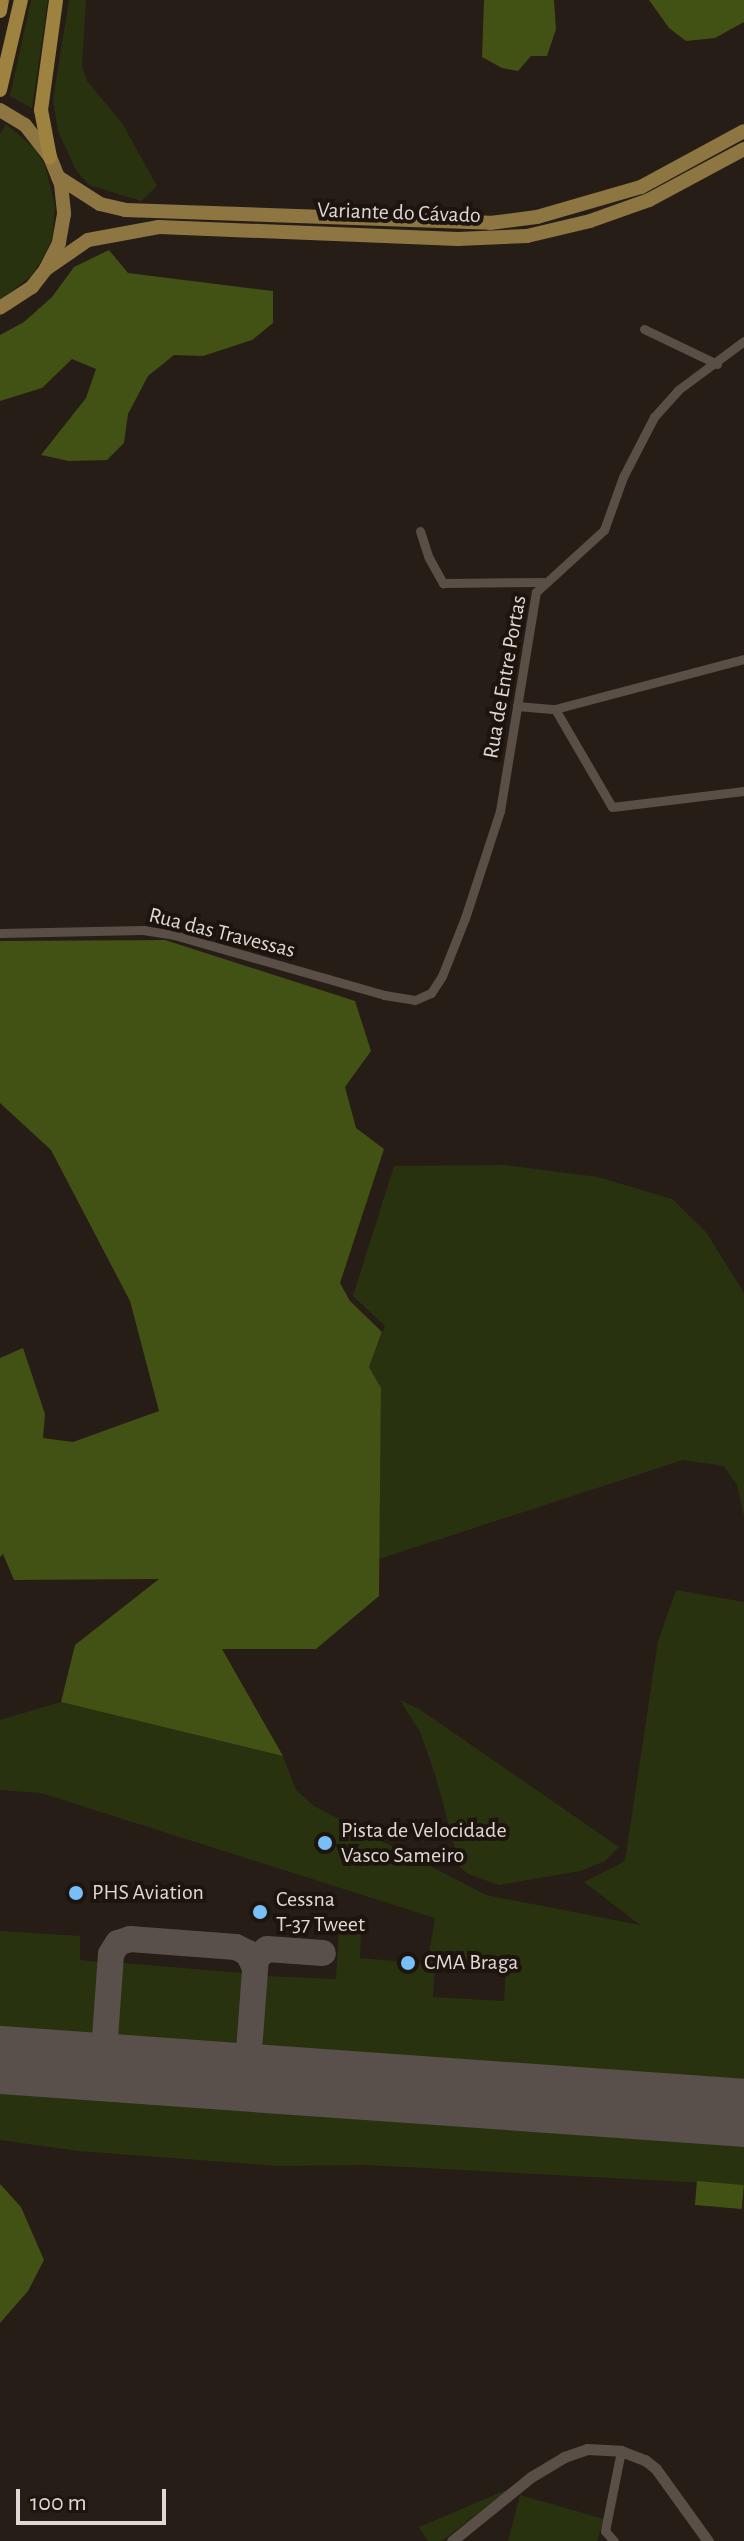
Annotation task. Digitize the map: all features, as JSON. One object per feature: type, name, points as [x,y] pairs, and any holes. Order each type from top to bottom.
[{"type":"highway","points":[[0,11],[2,0]]},
{"type":"highway","points":[[0,90],[21,0]]},
{"type":"highway","points":[[50,157],[41,110],[56,0]]},
{"type":"main road","points":[[4,112],[25,125],[50,157],[58,177],[63,199],[62,228],[46,269]]},
{"type":"main road","name":"Variante do Cávado","points":[[58,177],[100,204],[125,210],[490,223],[551,214],[641,187],[744,131]]},
{"type":"main road","name":"Variante do Cávado","points":[[0,308],[32,287],[46,269],[88,240],[159,227],[458,239],[527,236],[590,221],[649,200],[744,149]]},
{"type":"street","points":[[644,329],[717,364]]},
{"type":"street","name":"Rua de Entre Portas","points":[[431,993],[442,976],[465,918],[500,811],[536,592],[604,530],[623,477],[654,417],[678,390],[744,341]]},
{"type":"street","points":[[420,531],[429,558],[443,583],[544,582]]},
{"type":"street","points":[[517,706],[555,709],[744,659]]},
{"type":"street","points":[[555,709],[612,807],[744,791]]},
{"type":"street","name":"Rua das Travessas","points":[[0,933],[143,930],[174,935],[384,995],[415,1000],[431,993]]},
{"type":"street","points":[[452,2541],[531,2477],[564,2457],[587,2449],[634,2454],[656,2469],[708,2541]]},
{"type":"street","points":[[614,2541],[605,2531],[621,2451]]},
{"type":"green space","points":[[31,0],[48,0],[32,108],[10,96]]},
{"type":"green space","points":[[69,0],[86,0],[82,66],[87,81],[122,123],[157,186],[141,201],[89,185],[76,170],[58,131],[53,99]]},
{"type":"green space","points":[[484,0],[554,0],[556,29],[547,56],[531,56],[518,71],[502,68],[482,57]]},
{"type":"green space","points":[[649,0],[744,0],[744,22],[715,38],[686,41],[669,28]]},
{"type":"green space","points":[[6,124],[34,148],[45,165],[55,206],[52,239],[43,258],[31,276],[0,300],[0,134]]},
{"type":"green space","points":[[109,250],[128,273],[273,291],[273,323],[252,340],[203,356],[174,355],[148,376],[128,414],[124,443],[107,460],[69,461],[41,455],[86,398],[96,369],[72,359],[42,388],[0,401],[0,335],[24,322],[52,297],[74,267]]},
{"type":"green space","points":[[165,940],[355,1001],[371,1051],[345,1087],[356,1128],[384,1149],[340,1283],[350,1301],[382,1332],[369,1367],[381,1388],[379,1596],[316,1649],[222,1649],[283,1756],[61,1702],[75,1645],[159,1579],[14,1580],[3,1554],[0,1557],[0,1358],[23,1348],[45,1414],[43,1438],[73,1442],[159,1411],[130,1301],[51,1150],[0,1103],[0,941]]},
{"type":"green space","points":[[504,1165],[598,1177],[672,1199],[706,1232],[744,1293],[744,1516],[737,1485],[724,1466],[683,1460],[379,1559],[381,1388],[369,1367],[385,1326],[353,1296],[394,1166]]},
{"type":"green space","points":[[676,1590],[744,1602],[744,2095],[262,2061],[256,2052],[261,1976],[336,1979],[339,1927],[361,1929],[360,1958],[427,1964],[435,1918],[41,1793],[0,1790],[0,1720],[61,1702],[283,1756],[296,1790],[314,1806],[486,1895],[640,1925],[584,1882],[625,1861],[658,1641]],"holes":[[[435,1966],[506,1970],[504,2001],[433,1997]]]},
{"type":"green space","points":[[400,1700],[419,1709],[619,1847],[605,1861],[580,1871],[499,1885],[468,1874],[460,1867],[435,1774],[420,1732]]},
{"type":"green space","points":[[0,1931],[80,1936],[80,1960],[98,1962],[103,1967],[96,2046],[0,2042]]},
{"type":"green space","points":[[123,1963],[243,1973],[246,1977],[240,2057],[119,2051],[114,2048],[117,1969]]},
{"type":"green space","points":[[0,2077],[744,2129],[744,2185],[367,2165],[278,2166],[78,2151],[0,2140]]},
{"type":"green space","points":[[697,2181],[744,2185],[742,2209],[695,2205]]},
{"type":"green space","points":[[0,2184],[21,2207],[44,2260],[28,2291],[0,2323]]},
{"type":"green space","points":[[509,2489],[442,2541],[428,2541],[419,2527]]},
{"type":"green space","points":[[520,2495],[604,2519],[597,2541],[508,2541]]},
{"type":"taxiway","points":[[117,2068],[106,2061],[104,2052],[111,1954],[118,1943],[130,1939],[236,1947],[248,1953],[254,1966]]},
{"type":"taxiway","points":[[261,2078],[251,2073],[248,2064],[256,1958],[267,1949],[323,1953]]},
{"type":"runway","points":[[0,2060],[744,2113]]},
{"type":"place","name":"Pista de Velocidade Vasco Sameiro","points":[[325,1843]]},
{"type":"place","name":"PHS Aviation","points":[[76,1893]]},
{"type":"place","name":"Cessna T-37 Tweet","points":[[260,1912]]},
{"type":"place","name":"CMA Braga","points":[[408,1963]]}]
